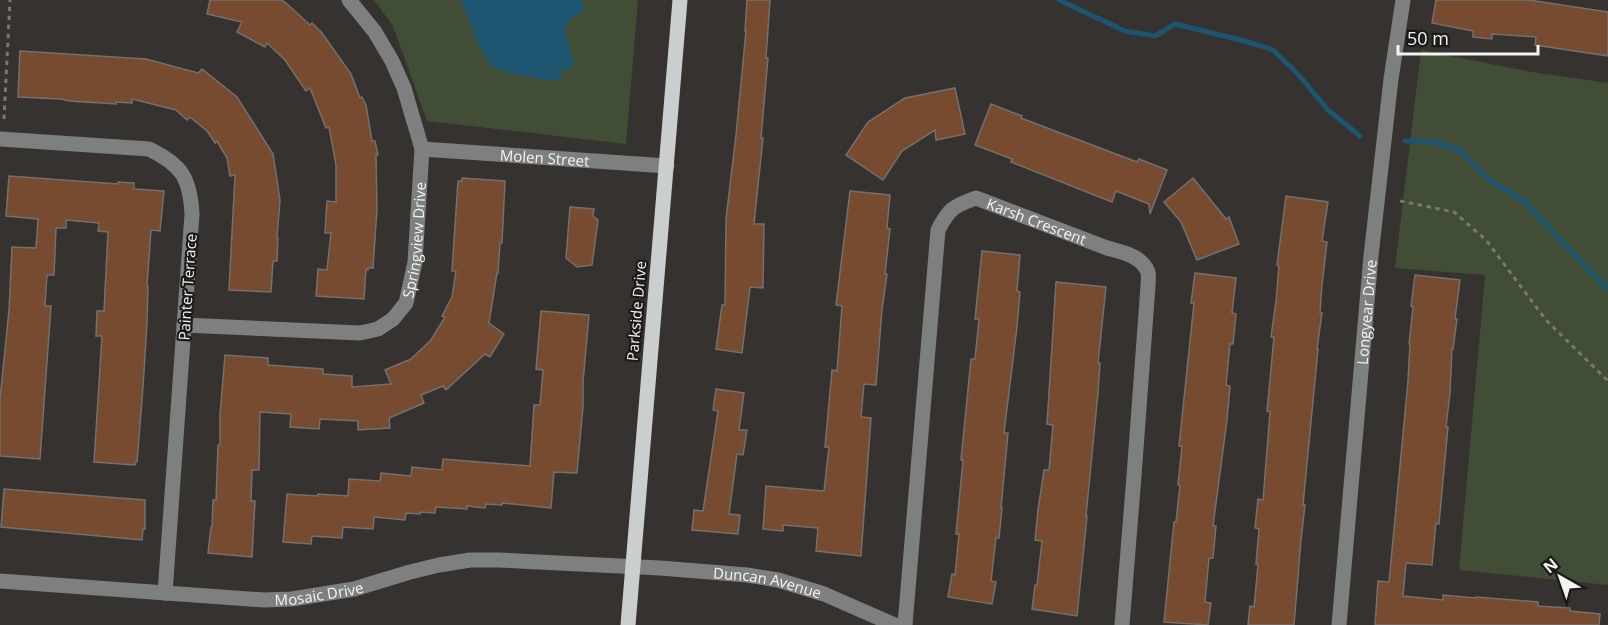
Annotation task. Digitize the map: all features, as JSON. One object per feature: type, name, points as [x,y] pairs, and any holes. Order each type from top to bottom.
[{"type":"main road","name":"Parkside Drive","points":[[628,625],[680,0]]},
{"type":"street","name":"Springview Drive","points":[[184,325],[360,333],[378,329],[393,319],[406,303],[413,272],[422,149],[404,88],[392,62],[375,32],[349,0]]},
{"type":"street","name":"Longyear Drive","points":[[1339,625],[1378,185],[1402,0]]},
{"type":"street","name":"Painter Terrace","points":[[0,139],[149,148],[161,154],[180,171],[187,182],[192,214],[165,593]]},
{"type":"street","name":"Molen Street","points":[[422,149],[667,166]]},
{"type":"street","name":"Karsh Crescent","points":[[905,625],[938,230],[947,213],[960,204],[976,198],[1107,248],[1126,253],[1138,259],[1148,272],[1122,625]]},
{"type":"street","name":"Mosaic Drive","points":[[0,581],[264,600],[292,599],[354,589],[429,567],[470,560],[633,566]]},
{"type":"street","name":"Duncan Avenue","points":[[633,566],[737,574],[778,580],[824,594],[895,625]]},
{"type":"path","points":[[4,119],[10,0]]},
{"type":"path","points":[[1400,201],[1454,212],[1486,240],[1546,320],[1608,381]]},
{"type":"green space","points":[[374,0],[638,0],[626,144],[427,121],[393,26]]},
{"type":"green space","points":[[1421,50],[1531,72],[1608,83],[1608,585],[1459,570],[1485,275],[1395,268]]},
{"type":"water","points":[[463,0],[583,0],[583,11],[568,21],[565,31],[574,62],[569,71],[563,69],[559,75],[563,79],[551,80],[512,74],[494,67],[480,48],[462,4]]},
{"type":"building","points":[[210,0],[281,0],[285,2],[322,33],[351,74],[360,98],[362,97],[366,105],[372,141],[375,141],[378,155],[376,155],[377,209],[373,268],[366,269],[364,299],[316,296],[318,269],[327,270],[331,233],[325,233],[327,201],[336,202],[336,165],[329,127],[326,128],[310,88],[306,91],[285,60],[267,43],[265,47],[237,32],[242,22],[207,14]]},
{"type":"building","points":[[747,0],[770,0],[761,138],[763,138],[754,224],[764,224],[763,288],[750,287],[742,353],[716,349],[722,305],[725,305],[726,219],[746,31]]},
{"type":"building","points":[[1436,0],[1529,0],[1608,12],[1608,56],[1535,45],[1536,37],[1492,34],[1492,39],[1473,37],[1473,31],[1432,23]]},
{"type":"building","points":[[20,51],[146,59],[198,73],[202,69],[237,97],[273,154],[280,200],[277,261],[273,261],[271,292],[229,290],[235,175],[230,176],[227,158],[217,141],[215,143],[208,132],[190,117],[187,120],[176,110],[132,99],[132,103],[116,102],[116,104],[18,97]]},
{"type":"building","points":[[955,88],[965,134],[936,140],[935,130],[902,151],[883,180],[846,155],[868,122],[905,98]]},
{"type":"building","points":[[991,104],[1022,116],[1021,118],[1137,162],[1139,159],[1167,170],[1150,214],[1149,204],[1116,191],[1112,202],[1011,162],[1012,159],[975,145]]},
{"type":"building","points":[[9,176],[118,184],[118,182],[134,183],[134,189],[164,191],[160,231],[151,230],[143,387],[135,465],[94,462],[102,336],[96,336],[97,311],[104,311],[108,232],[98,231],[99,223],[66,220],[66,228],[56,228],[54,275],[47,275],[45,306],[51,306],[40,459],[0,456],[0,399],[9,310],[12,247],[36,248],[38,219],[6,216]]},
{"type":"building","points":[[462,178],[505,181],[502,243],[500,243],[498,273],[489,323],[504,334],[490,357],[485,354],[446,390],[443,386],[421,395],[424,403],[389,418],[390,428],[358,430],[358,421],[320,419],[319,429],[290,427],[291,414],[260,412],[259,470],[252,470],[251,501],[255,501],[252,557],[208,553],[213,500],[216,500],[225,355],[268,358],[268,365],[323,369],[323,374],[352,376],[352,387],[391,384],[385,370],[411,359],[431,340],[445,317],[442,316],[452,297],[456,271],[452,271],[458,181],[462,181]]},
{"type":"building","points":[[1193,178],[1226,219],[1229,217],[1239,244],[1197,260],[1181,222],[1164,202]]},
{"type":"building","points":[[850,191],[890,195],[887,228],[890,229],[885,274],[887,274],[876,385],[864,384],[861,417],[871,418],[861,556],[816,551],[818,528],[783,525],[783,531],[763,529],[766,486],[824,491],[829,447],[825,447],[832,370],[837,371],[842,306],[836,305]]},
{"type":"building","points":[[1286,196],[1328,202],[1322,241],[1327,242],[1303,505],[1305,505],[1294,625],[1248,625],[1250,606],[1254,607],[1258,565],[1256,564],[1259,529],[1255,528],[1258,499],[1263,500],[1270,412],[1267,411],[1274,337],[1271,337]]},
{"type":"building","points":[[570,207],[594,209],[593,216],[598,220],[592,265],[577,267],[566,258]]},
{"type":"building","points":[[982,251],[1020,255],[1017,291],[1020,292],[1004,433],[1008,433],[999,538],[996,538],[991,581],[996,582],[992,604],[948,597],[952,574],[955,575],[959,534],[956,534],[963,460],[961,460],[971,359],[975,359],[979,319],[975,319]]},
{"type":"building","points":[[1195,273],[1236,278],[1232,313],[1236,314],[1226,385],[1230,386],[1227,420],[1213,526],[1216,526],[1213,558],[1209,558],[1205,602],[1211,603],[1208,625],[1164,622],[1180,485],[1178,485],[1182,446],[1179,446]]},
{"type":"building","points":[[1415,275],[1460,280],[1452,349],[1439,524],[1436,523],[1432,565],[1406,563],[1403,596],[1443,600],[1443,595],[1538,602],[1538,606],[1570,608],[1570,611],[1600,614],[1599,625],[1375,625],[1378,581],[1389,582],[1408,381],[1413,307],[1411,306]]},
{"type":"building","points":[[1056,282],[1106,287],[1077,616],[1032,609],[1042,541],[1035,540],[1038,510],[1044,470],[1049,470],[1053,425],[1047,424]]},
{"type":"building","points":[[541,311],[589,315],[577,473],[554,472],[551,508],[502,503],[502,505],[486,504],[485,508],[436,507],[435,513],[406,513],[405,520],[374,517],[373,529],[343,527],[342,538],[312,536],[311,544],[283,542],[287,494],[348,496],[349,479],[380,481],[381,473],[411,476],[412,467],[442,470],[443,459],[530,466],[534,405],[540,405],[543,370],[536,369]]},
{"type":"building","points":[[716,389],[744,393],[739,430],[747,430],[743,455],[737,454],[729,514],[740,515],[738,534],[692,530],[694,510],[703,511],[718,411],[713,410]]},
{"type":"building","points":[[4,489],[145,500],[145,529],[143,529],[142,540],[1,527]]},
{"type":"waterway","points":[[1059,0],[1125,31],[1155,36],[1175,24],[1273,50],[1297,73],[1328,110],[1360,136]]},
{"type":"waterway","points":[[1405,141],[1433,142],[1460,150],[1488,179],[1524,201],[1608,290]]}]
